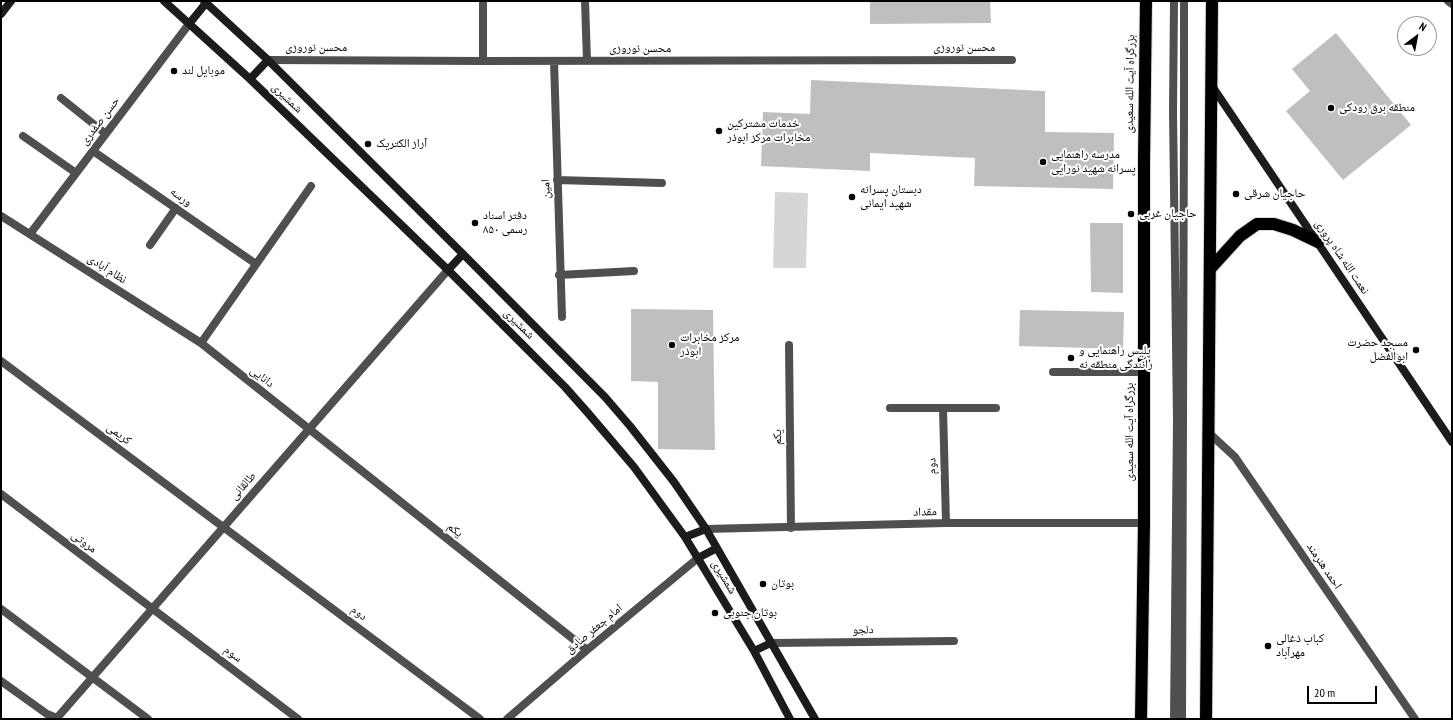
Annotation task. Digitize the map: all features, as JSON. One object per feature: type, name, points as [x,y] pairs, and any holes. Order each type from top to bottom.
[{"type":"highway","name":"بزرگراه آیت الله سعیدی","points":[[1141,719],[1144,523],[1144,65],[1146,1]]},
{"type":"highway","points":[[1206,719],[1212,1]]},
{"type":"highway","points":[[1210,269],[1240,236],[1257,224],[1274,224],[1293,230],[1318,242]]},
{"type":"main road","points":[[1,14],[11,1]]},
{"type":"main road","name":"شمشیری","points":[[164,1],[250,79],[448,270],[565,387],[588,413],[634,467],[685,537],[754,651],[790,719]]},
{"type":"main road","points":[[189,24],[205,2]]},
{"type":"main road","name":"شمشیری","points":[[205,2],[268,60],[464,254],[605,397],[630,426],[674,482],[706,529],[815,719]]},
{"type":"main road","points":[[250,79],[268,60]]},
{"type":"main road","name":"نعمت الله شاه پروری","points":[[1212,86],[1452,442]]},
{"type":"main road","points":[[448,270],[464,254]]},
{"type":"main road","points":[[685,537],[706,529]]},
{"type":"main road","points":[[698,558],[717,548]]},
{"type":"main road","points":[[754,651],[771,643]]},
{"type":"street","points":[[483,1],[483,61]]},
{"type":"street","points":[[585,1],[587,61]]},
{"type":"street","points":[[1174,1],[1173,111],[1177,421],[1174,719]]},
{"type":"street","points":[[1182,719],[1184,1]]},
{"type":"street","points":[[1448,1],[1452,4]]},
{"type":"street","name":"حسن صفدری","points":[[30,234],[189,24]]},
{"type":"street","name":"محسن نوروزی","points":[[268,60],[1012,60]]},
{"type":"street","name":"امین","points":[[554,61],[559,276],[562,317]]},
{"type":"street","points":[[61,98],[106,134]]},
{"type":"street","points":[[22,136],[76,173]]},
{"type":"street","name":"ورسه","points":[[93,151],[256,264]]},
{"type":"street","points":[[557,180],[662,183]]},
{"type":"street","points":[[201,343],[311,186]]},
{"type":"street","points":[[150,245],[176,208]]},
{"type":"street","name":"نظام آبادی","points":[[1,216],[201,343]]},
{"type":"street","name":"طالقانی","points":[[1,681],[47,714],[57,718],[448,270]]},
{"type":"street","points":[[559,276],[634,271]]},
{"type":"street","name":"دانایی","points":[[201,343],[309,429]]},
{"type":"street","name":"یکم","points":[[789,345],[791,528]]},
{"type":"street","name":"کریمی","points":[[1,361],[223,527]]},
{"type":"street","points":[[1053,372],[1144,372]]},
{"type":"street","points":[[890,408],[996,408]]},
{"type":"street","name":"دوم","points":[[943,408],[946,523]]},
{"type":"street","name":"یکم","points":[[309,429],[587,650]]},
{"type":"street","name":"احمد هنرمند","points":[[1208,432],[1235,457],[1415,719]]},
{"type":"street","name":"مروتی","points":[[1,494],[152,608]]},
{"type":"street","name":"مقداد","points":[[706,529],[946,523],[1144,523]]},
{"type":"street","name":"دوم","points":[[223,527],[480,719]]},
{"type":"street","name":"امام جعفر صادق","points":[[507,719],[698,558]]},
{"type":"street","name":"سوم","points":[[152,608],[298,719]]},
{"type":"street","points":[[1,609],[148,719]]},
{"type":"street","name":"دلجو","points":[[771,643],[954,641]]},
{"type":"shaded area","points":[[775,192],[808,193],[806,268],[773,268]]},
{"type":"building","points":[[870,1],[990,1],[991,23],[870,24]]},
{"type":"building","points":[[1336,33],[1411,125],[1343,180],[1286,111],[1310,91],[1292,69]]},
{"type":"building","points":[[811,80],[1045,91],[1045,132],[1114,133],[1113,189],[974,186],[975,158],[870,153],[870,171],[761,166],[763,112],[810,114]]},
{"type":"building","points":[[1090,223],[1123,223],[1123,293],[1091,292]]},
{"type":"building","name":"مرکز مخابرات ابوذر","points":[[631,309],[713,310],[715,450],[658,449],[658,382],[631,381]]},
{"type":"building","points":[[1020,310],[1124,312],[1123,349],[1019,346]]},
{"type":"place","name":"موبایل لند","points":[[174,71]]},
{"type":"place","name":"منطقه برق رودکی","points":[[1331,108]]},
{"type":"place","name":"خدمات مشترکین مخابرات مرکز ابوذر","points":[[719,131]]},
{"type":"place","name":"آراز الکتریک","points":[[368,144]]},
{"type":"place","name":"مدرسه راهنمایی پسرانه شهید نورایی","points":[[1043,162]]},
{"type":"place","name":"حاجیان شرقی","points":[[1236,194]]},
{"type":"place","name":"دبستان پسرانه شهید ایمانی","points":[[852,197]]},
{"type":"place","name":"حاجیان غربی","points":[[1131,214]]},
{"type":"place","name":"دفتر اسناد رسمی ۸۵۰","points":[[475,223]]},
{"type":"place","name":"مرکز مخابرات ابوذر","points":[[672,345]]},
{"type":"place","name":"مسجد حضرت ابوالفضل","points":[[1416,350]]},
{"type":"place","name":"پلیس راهنمایی و رانندگی منطقه نه","points":[[1071,358]]},
{"type":"place","name":"بوتان","points":[[763,584]]},
{"type":"place","name":"بوتان جنوبی","points":[[715,613]]},
{"type":"place","name":"کباب ذغالی مهرآباد","points":[[1268,646]]}]
